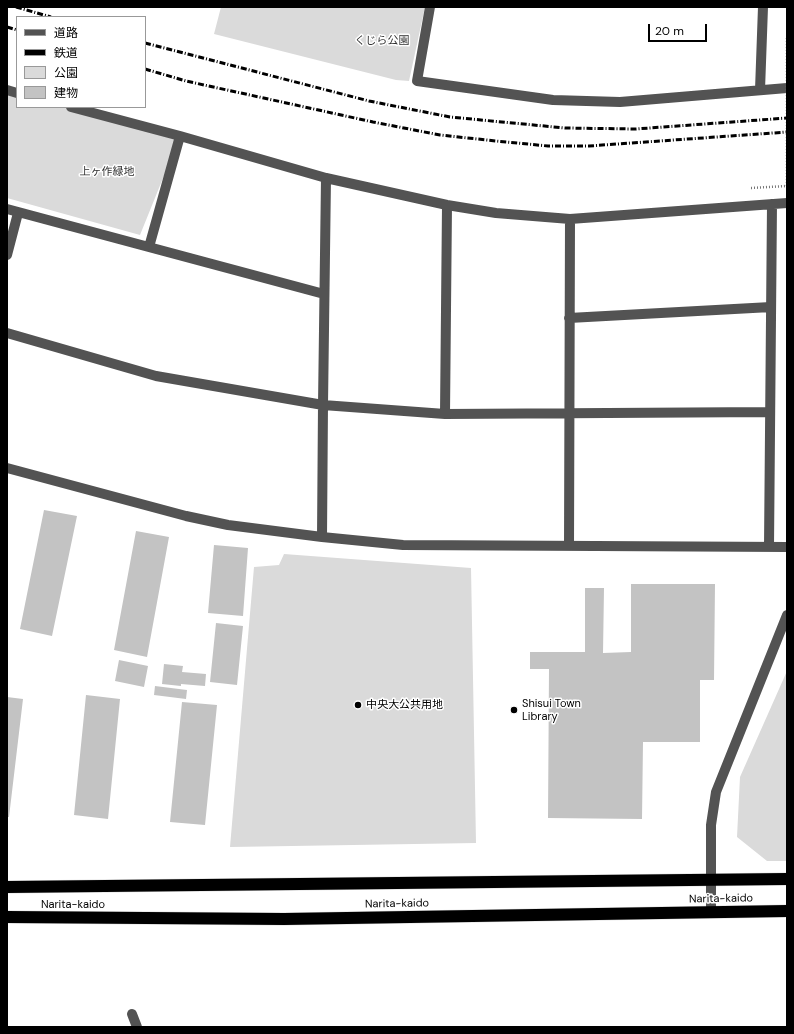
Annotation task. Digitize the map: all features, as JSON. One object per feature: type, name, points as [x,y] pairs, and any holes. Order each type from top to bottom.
[{"type":"highway","name":"Narita-kaido","points":[[7,887],[787,879]]},
{"type":"highway","name":"Narita-kaido","points":[[7,917],[284,918],[787,911]]},
{"type":"street","points":[[430,7],[417,81],[553,100],[620,102],[787,88]]},
{"type":"street","points":[[760,90],[764,7]]},
{"type":"street","points":[[75,108],[180,136],[326,178],[447,205],[496,214],[570,220],[787,203]]},
{"type":"street","points":[[149,247],[180,136]]},
{"type":"street","points":[[322,537],[322,405],[326,178]]},
{"type":"street","points":[[769,546],[772,204]]},
{"type":"street","points":[[445,414],[447,205]]},
{"type":"street","points":[[7,209],[324,294]]},
{"type":"street","points":[[7,255],[18,213]]},
{"type":"street","points":[[569,546],[570,220]]},
{"type":"street","points":[[569,318],[771,307]]},
{"type":"street","points":[[7,333],[156,376],[322,405],[445,414],[770,412]]},
{"type":"street","points":[[7,468],[186,516],[228,525],[322,537],[403,545],[787,547]]},
{"type":"street","points":[[710,912],[711,825],[716,792],[787,615]]},
{"type":"street","points":[[132,1014],[137,1027]]},
{"type":"path","points":[[751,188],[787,186],[787,37]]},
{"type":"green space","name":"くじら公園","points":[[221,7],[425,7],[409,81],[396,80],[214,34]]},
{"type":"green space","name":"上ヶ作緑地","points":[[7,93],[16,96],[16,108],[67,108],[180,136],[140,235],[7,198]]},
{"type":"green space","name":"中央大公共用地","points":[[284,554],[471,568],[476,843],[230,847],[254,567],[279,565]]},
{"type":"green space","points":[[787,671],[787,861],[767,861],[737,837],[740,777]]},
{"type":"building","points":[[44,510],[77,516],[52,636],[20,629]]},
{"type":"building","points":[[136,531],[169,537],[147,657],[114,650]]},
{"type":"building","points":[[214,545],[248,548],[243,616],[208,613]]},
{"type":"building","points":[[631,584],[715,584],[714,680],[700,680],[700,742],[643,742],[642,819],[548,818],[549,669],[530,669],[530,652],[585,652],[585,588],[604,588],[603,653],[631,652]]},
{"type":"building","points":[[216,623],[243,626],[237,685],[210,682]]},
{"type":"building","points":[[119,660],[148,666],[144,687],[115,681]]},
{"type":"building","points":[[164,664],[183,666],[182,672],[206,674],[205,686],[162,684]]},
{"type":"building","points":[[155,686],[187,690],[186,699],[154,695]]},
{"type":"building","points":[[86,695],[120,699],[108,819],[74,815]]},
{"type":"building","points":[[7,697],[23,699],[9,817],[7,817]]},
{"type":"building","points":[[182,702],[217,705],[205,825],[170,822]]},
{"type":"railway","points":[[16,7],[48,16]]},
{"type":"railway","points":[[7,27],[16,30]]},
{"type":"railway","points":[[146,43],[369,101],[450,117],[565,128],[636,129],[787,118]]},
{"type":"railway","points":[[146,69],[186,81],[373,122],[440,135],[496,141],[548,146],[589,146],[787,132]]},
{"type":"place","name":"中央大公共用地","points":[[358,705]]},
{"type":"place","name":"Shisui Town Library","points":[[514,710]]}]
